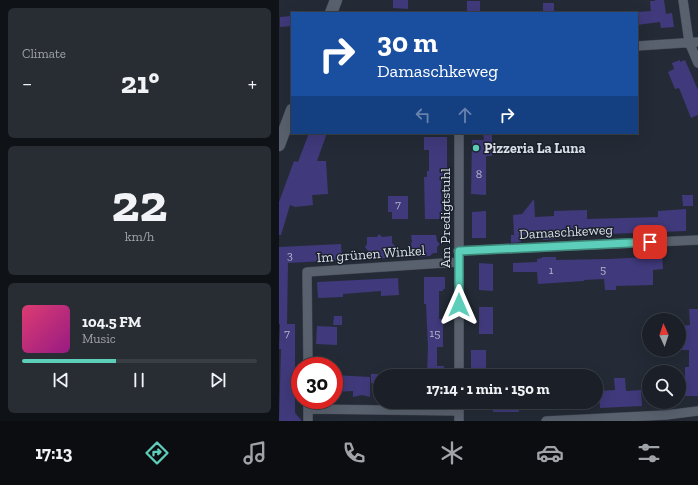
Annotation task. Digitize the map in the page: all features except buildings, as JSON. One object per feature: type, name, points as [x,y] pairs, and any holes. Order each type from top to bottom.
[{"type":"street","points":[[331,12],[336,0]]},
{"type":"street","points":[[683,0],[698,63]]},
{"type":"street","points":[[638,46],[693,42]]},
{"type":"street","points":[[279,145],[291,113]]},
{"type":"street","name":"Am Predigtstuhl","points":[[459,134],[459,369]]},
{"type":"street","name":"Damaschkeweg","points":[[459,251],[698,240]]},
{"type":"street","name":"Im grünen Winkel","points":[[307,357],[307,272],[459,262]]},
{"type":"street","points":[[343,404],[373,405]]},
{"type":"street","points":[[308,409],[308,421]]},
{"type":"street","points":[[459,409],[459,421]]},
{"type":"street","points":[[546,421],[666,416],[698,411]]},
{"type":"place","name":"Pizzeria La Luna","points":[[476,148]]},
{"type":"route","points":[[459,305],[459,251],[650,242]]}]
